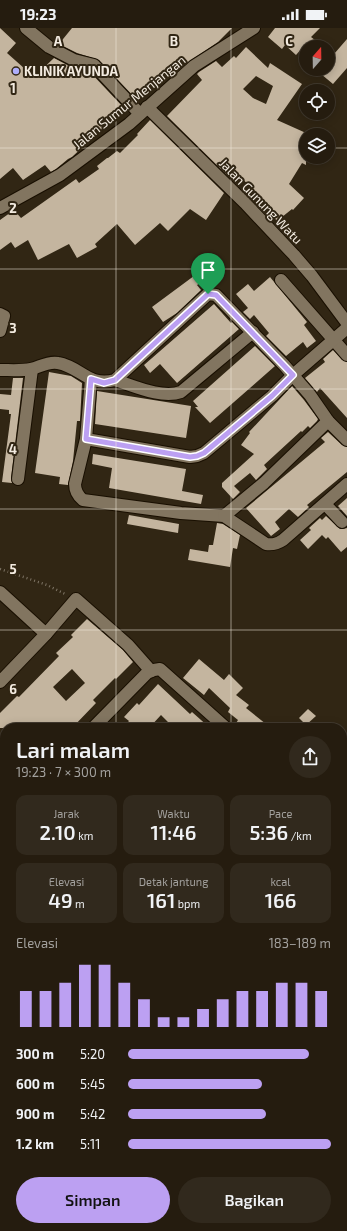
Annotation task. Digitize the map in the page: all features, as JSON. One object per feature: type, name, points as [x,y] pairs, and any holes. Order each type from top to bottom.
[{"type":"street","name":"Jalan Gunung Watu","points":[[26,28],[49,47],[74,60],[94,65],[245,203],[294,255],[347,323]]},
{"type":"street","name":"Jalan Sumur Menjangan","points":[[1,205],[60,175],[129,124],[194,66],[254,28]]},
{"type":"street","points":[[281,280],[347,355]]},
{"type":"street","points":[[0,370],[20,371],[32,369],[48,363],[57,363],[67,366],[91,379],[104,383],[115,380],[208,294],[216,295],[293,375],[310,395],[328,421],[347,440]]},
{"type":"street","points":[[0,314],[4,316],[4,318],[0,331]]},
{"type":"street","points":[[86,439],[190,457],[197,456],[204,453],[266,401],[293,375],[347,328]]},
{"type":"street","points":[[115,380],[158,393],[175,394],[181,392],[252,332]]},
{"type":"street","points":[[18,479],[32,369]]},
{"type":"street","points":[[91,379],[86,439],[75,489],[79,497],[83,500],[181,513],[224,516],[266,544],[271,545],[277,544],[283,540],[347,484]]},
{"type":"street","points":[[224,516],[264,483],[328,421]]},
{"type":"street","points":[[325,504],[342,522]]},
{"type":"street","points":[[0,592],[46,634]]},
{"type":"street","points":[[0,682],[46,634],[76,599],[128,645],[151,671]]},
{"type":"street","points":[[98,723],[151,671],[160,669],[220,723]]},
{"type":"path","points":[[0,569],[47,585],[76,599]]},
{"type":"building","points":[[0,28],[16,43],[7,53],[34,77],[54,58],[71,67],[90,72],[124,108],[72,157],[56,169],[51,172],[45,165],[23,180],[13,168],[0,179]]},
{"type":"building","points":[[72,28],[232,28],[218,42],[187,63],[186,62],[180,67],[179,66],[165,78],[161,74],[138,101],[99,60],[77,53],[59,44]]},
{"type":"building","points":[[275,28],[320,28],[311,37],[315,40],[299,40],[299,52],[296,55],[285,45],[282,49],[268,37]]},
{"type":"building","points":[[347,39],[347,68],[333,84],[323,76],[335,76],[335,53]]},
{"type":"building","points":[[246,47],[268,68],[270,63],[302,84],[299,84],[299,88],[277,120],[299,130],[299,164],[301,164],[289,184],[304,198],[293,210],[292,209],[277,221],[265,206],[249,194],[253,188],[236,174],[232,180],[167,116],[202,80],[197,74],[199,72],[216,61],[222,67],[234,56],[236,58]],"holes":[[[256,76],[273,86],[266,104],[253,98],[243,89]]]},
{"type":"building","points":[[150,120],[224,193],[206,220],[190,209],[168,231],[160,223],[135,245],[117,224],[95,244],[97,247],[77,258],[69,244],[38,260],[28,240],[15,248],[11,242],[0,250],[0,220],[14,210],[21,218],[76,179],[79,183],[99,169],[97,166],[107,158],[117,151],[120,153],[138,135],[137,134]]},
{"type":"building","points":[[202,270],[208,278],[197,285],[201,290],[177,313],[163,322],[152,307]]},
{"type":"building","points":[[270,277],[307,322],[304,325],[316,341],[307,348],[303,342],[286,356],[266,336],[269,333],[254,315],[250,319],[243,312],[248,308],[236,294],[248,284],[254,291]]},
{"type":"building","points":[[214,304],[231,323],[232,322],[239,329],[177,383],[160,364],[150,373],[144,365]]},
{"type":"building","points":[[255,346],[275,366],[210,423],[195,407],[198,407],[193,401]]},
{"type":"building","points":[[333,350],[342,360],[347,362],[347,418],[320,388],[317,392],[305,378],[325,362],[323,359]]},
{"type":"building","points":[[49,372],[71,376],[82,383],[80,421],[77,421],[73,461],[68,485],[59,484],[60,477],[35,473]]},
{"type":"building","points":[[13,378],[23,378],[11,478],[12,483],[2,482],[11,414],[9,414],[9,410],[0,409],[0,394],[11,395]]},
{"type":"building","points":[[292,386],[318,419],[317,421],[310,428],[308,426],[302,432],[301,431],[264,465],[267,469],[256,480],[250,473],[234,486],[240,492],[233,499],[222,487],[222,483],[254,454],[241,445],[250,433],[249,432]]},
{"type":"building","points":[[97,391],[191,406],[186,438],[95,424]]},
{"type":"building","points":[[328,432],[342,445],[347,447],[347,472],[307,505],[309,507],[298,517],[289,509],[275,522],[280,529],[271,536],[246,508],[325,442],[321,438]]},
{"type":"building","points":[[93,454],[186,469],[182,491],[203,495],[201,504],[109,488],[112,468],[92,464]]},
{"type":"building","points":[[347,498],[347,516],[338,506]]},
{"type":"building","points":[[129,515],[179,524],[178,533],[127,524]]},
{"type":"building","points":[[326,516],[340,529],[347,528],[347,547],[341,552],[328,537],[326,539],[322,535],[308,549],[300,540],[311,530],[309,528],[320,518],[322,520]]},
{"type":"building","points":[[217,523],[223,524],[240,535],[237,549],[233,548],[230,567],[188,560],[190,549],[208,552],[209,545],[213,545]]},
{"type":"building","points":[[87,619],[123,650],[133,662],[93,700],[96,703],[77,723],[0,723],[0,713],[17,696],[19,697],[59,656],[56,653],[73,637],[71,635]],"holes":[[[72,669],[85,683],[66,701],[53,687]]]},
{"type":"building","points":[[199,659],[224,680],[229,674],[243,688],[236,695],[249,705],[246,708],[265,723],[236,723],[238,720],[228,712],[230,708],[209,688],[204,695],[183,678]]},
{"type":"building","points":[[158,684],[190,714],[192,712],[204,723],[169,723],[161,715],[154,723],[127,723],[129,721],[124,717],[137,703],[139,705]]},
{"type":"building","points":[[308,709],[316,716],[308,723],[304,723],[299,718]]},
{"type":"place","name":"KLINIK AYUNDA","points":[[16,71]]},
{"type":"route","points":[[208,294],[216,295],[293,375],[272,396],[204,453],[197,456],[190,457],[86,439],[91,379],[104,383],[115,380],[208,294]]}]
